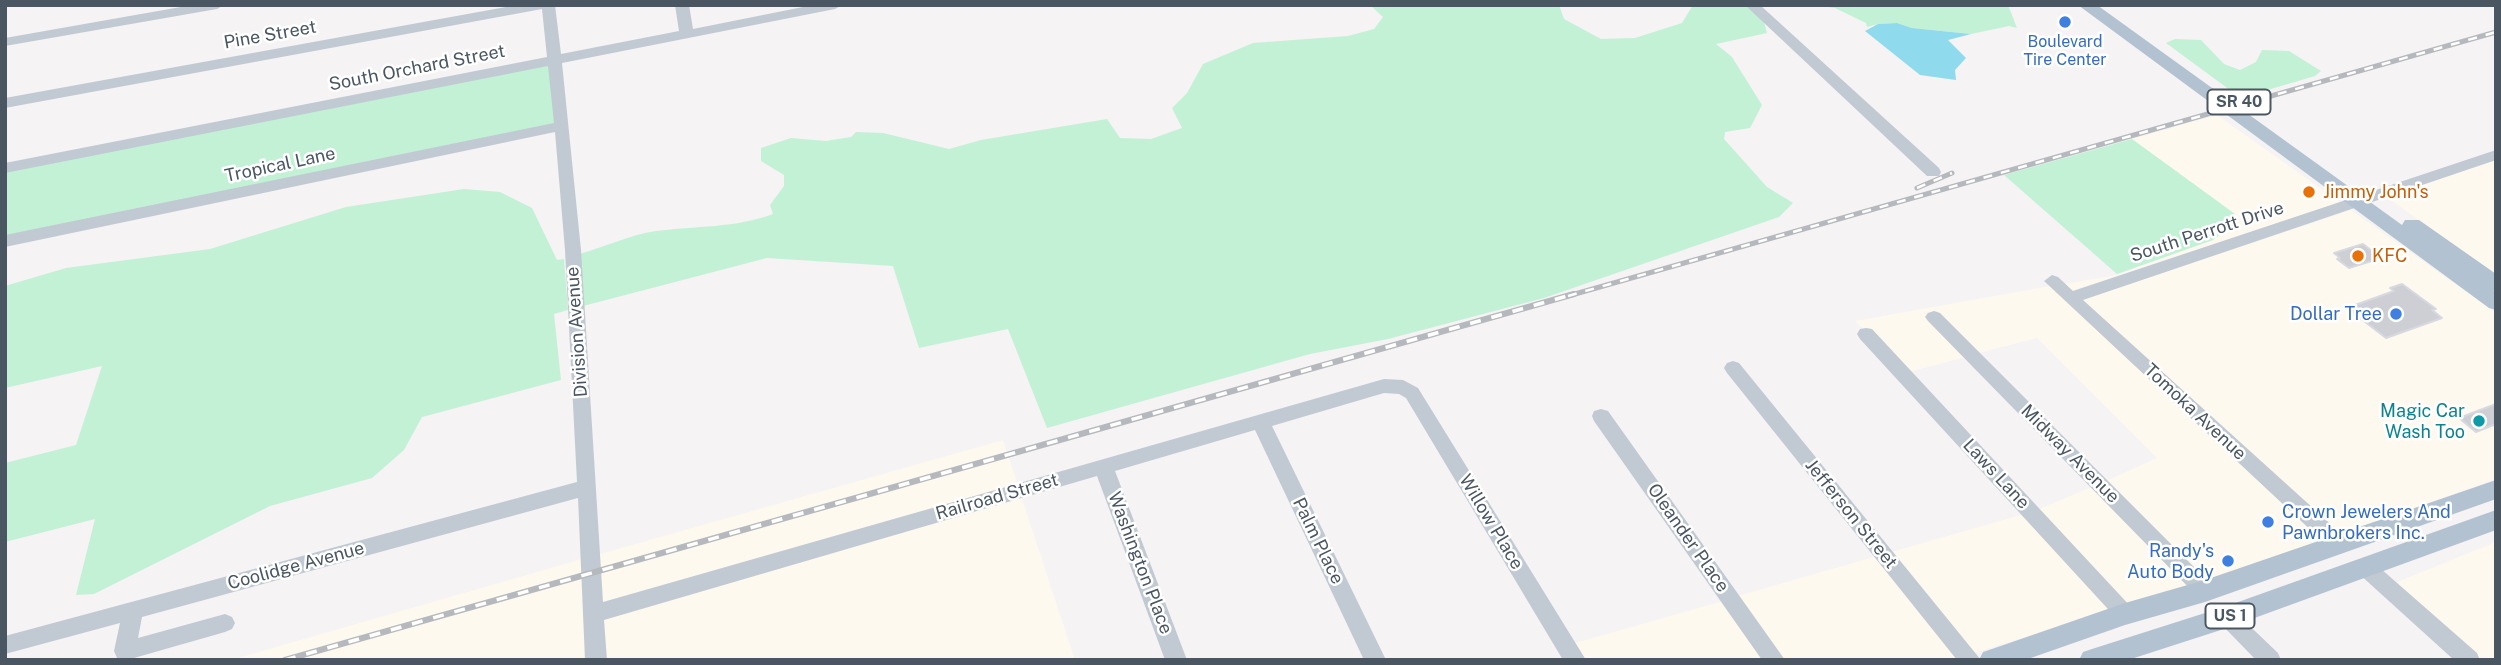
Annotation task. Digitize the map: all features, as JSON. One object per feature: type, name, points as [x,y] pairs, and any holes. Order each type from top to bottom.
[{"type":"main road","name":"SR 40","points":[[2085,5],[2161,54],[2364,199],[2496,303]]},
{"type":"main road","name":"SR 40","points":[[2106,5],[2161,54]]},
{"type":"main road","name":"SR 40","points":[[2364,199],[2496,284]]},
{"type":"main road","name":"US 1","points":[[1992,660],[2125,614],[2206,590],[2496,489]]},
{"type":"main road","name":"US 1","points":[[2092,660],[2227,617],[2496,520]]},
{"type":"main road","points":[[2263,604],[2267,592],[2336,563],[2339,556],[2338,543]]},
{"type":"street","points":[[5,42],[217,5]]},
{"type":"street","name":"Pine Street","points":[[5,103],[541,5]]},
{"type":"street","name":"Division Avenue","points":[[548,5],[563,126],[596,660]]},
{"type":"street","points":[[682,5],[687,35]]},
{"type":"street","name":"South Orchard Street","points":[[5,168],[687,35],[802,9],[835,5]]},
{"type":"street","points":[[1752,5],[1933,172]]},
{"type":"street","name":"Tropical Lane","points":[[5,241],[563,126]]},
{"type":"street","name":"South Perrott Drive","points":[[2070,298],[2496,155]]},
{"type":"street","name":"Tomoka Avenue","points":[[2052,281],[2338,543]]},
{"type":"street","name":"Midway Avenue","points":[[1934,317],[2206,590]]},
{"type":"street","name":"Laws Lane","points":[[1866,334],[2125,614]]},
{"type":"street","name":"Jefferson Street","points":[[1733,368],[1970,660]]},
{"type":"street","name":"Railroad Street","points":[[593,614],[1384,386],[1403,387]]},
{"type":"street","name":"Willow Place","points":[[1403,387],[1412,393],[1575,660]]},
{"type":"street","name":"Oleander Place","points":[[1601,416],[1774,660]]},
{"type":"street","name":"Palm Place","points":[[1261,423],[1375,660]]},
{"type":"street","name":"Washington Place","points":[[1103,466],[1176,660]]},
{"type":"street","name":"Coolidge Avenue","points":[[5,645],[587,487]]},
{"type":"street","points":[[2365,567],[2469,660]]},
{"type":"street","points":[[133,610],[125,651],[225,623]]},
{"type":"street","points":[[2227,617],[2270,660]]},
{"type":"shaded area","points":[[2217,115],[2340,202],[2071,291],[2063,284],[2117,275],[2213,240],[2235,214],[2132,139]]},
{"type":"shaded area","points":[[2496,160],[2496,277],[2387,197]]},
{"type":"shaded area","points":[[2351,210],[2496,313],[2496,479],[2338,535],[2081,300]]},
{"type":"shaded area","points":[[2050,286],[2325,540],[2206,581],[2106,481],[2157,458],[2037,338],[1979,353],[1936,311],[1924,313],[1966,357],[1909,372],[1869,328],[1863,329],[1855,321]]},
{"type":"shaded area","points":[[1003,440],[1018,485],[602,605],[600,554]]},
{"type":"shaded area","points":[[2094,486],[2192,586],[2126,606],[2037,510]]},
{"type":"shaded area","points":[[1021,496],[1075,660],[605,660],[603,618]]},
{"type":"shaded area","points":[[2024,514],[2112,610],[1974,653],[1891,552]]},
{"type":"shaded area","points":[[2496,542],[2496,660],[2478,660],[2392,584]]},
{"type":"shaded area","points":[[1877,556],[1959,658],[1784,660],[1738,596]]},
{"type":"shaded area","points":[[582,559],[586,660],[231,660]]},
{"type":"shaded area","points":[[1723,601],[1765,660],[1585,660],[1575,643]]},
{"type":"green space","points":[[1370,5],[1559,5],[1564,19],[1601,39],[1635,38],[1682,23],[1693,5],[1746,5],[1764,22],[1767,33],[1716,44],[1732,57],[1762,105],[1750,128],[1725,132],[1724,139],[1767,187],[1793,203],[1779,217],[1544,298],[1388,339],[1310,354],[1047,428],[1008,329],[919,348],[893,266],[767,258],[583,306],[579,254],[646,233],[730,224],[773,214],[770,205],[784,186],[784,175],[761,161],[761,148],[791,138],[826,141],[851,137],[856,132],[883,133],[949,149],[981,140],[1107,119],[1120,138],[1151,139],[1182,128],[1172,108],[1187,93],[1203,64],[1253,43],[1348,36],[1374,29],[1383,17]]},
{"type":"green space","points":[[1813,5],[2008,5],[2017,28],[2009,26],[1971,34],[1912,28],[1897,23],[1867,27],[1866,23],[1835,8]]},
{"type":"green space","points":[[2175,39],[2201,40],[2224,64],[2240,70],[2256,62],[2262,50],[2289,51],[2321,71],[2315,76],[2247,96],[2234,93],[2166,43]]},
{"type":"green space","points":[[550,65],[556,124],[5,237],[5,171]]},
{"type":"green space","points":[[2132,139],[2235,214],[2230,227],[2213,240],[2117,274],[2004,175]]},
{"type":"green space","points":[[464,189],[500,192],[532,208],[557,260],[564,259],[568,310],[554,314],[561,380],[422,417],[404,450],[372,478],[270,506],[94,594],[76,595],[95,519],[5,542],[5,463],[76,445],[102,366],[5,388],[5,286],[66,268],[210,249],[346,207]]},
{"type":"water","points":[[1897,23],[1912,28],[1971,34],[1948,40],[1966,58],[1955,70],[1956,80],[1920,75],[1865,31],[1878,24]]},
{"type":"building","name":"KFC","points":[[2363,244],[2381,258],[2349,268],[2337,259],[2340,258],[2334,253]]},
{"type":"building","name":"Dollar Tree","points":[[2402,284],[2436,309],[2432,310],[2442,318],[2386,338],[2347,308],[2394,291],[2390,288]]},
{"type":"building","name":"Magic Car Wash Too","points":[[2496,404],[2496,424],[2476,432],[2459,418]]},
{"type":"railway","points":[[1568,296],[2496,32]]},
{"type":"railway","points":[[1917,188],[1952,173]]},
{"type":"railway","points":[[285,660],[1574,294]]},
{"type":"place","name":"Boulevard Tire Center","points":[[2065,22]]},
{"type":"place","name":"Jimmy John's","points":[[2309,192]]},
{"type":"place","name":"KFC","points":[[2358,256]]},
{"type":"place","name":"Dollar Tree","points":[[2396,314]]},
{"type":"place","name":"Magic Car Wash Too","points":[[2479,421]]},
{"type":"place","name":"Crown Jewelers And Pawnbrokers Inc.","points":[[2268,522]]},
{"type":"place","name":"Randy's Auto Body","points":[[2228,561]]}]
